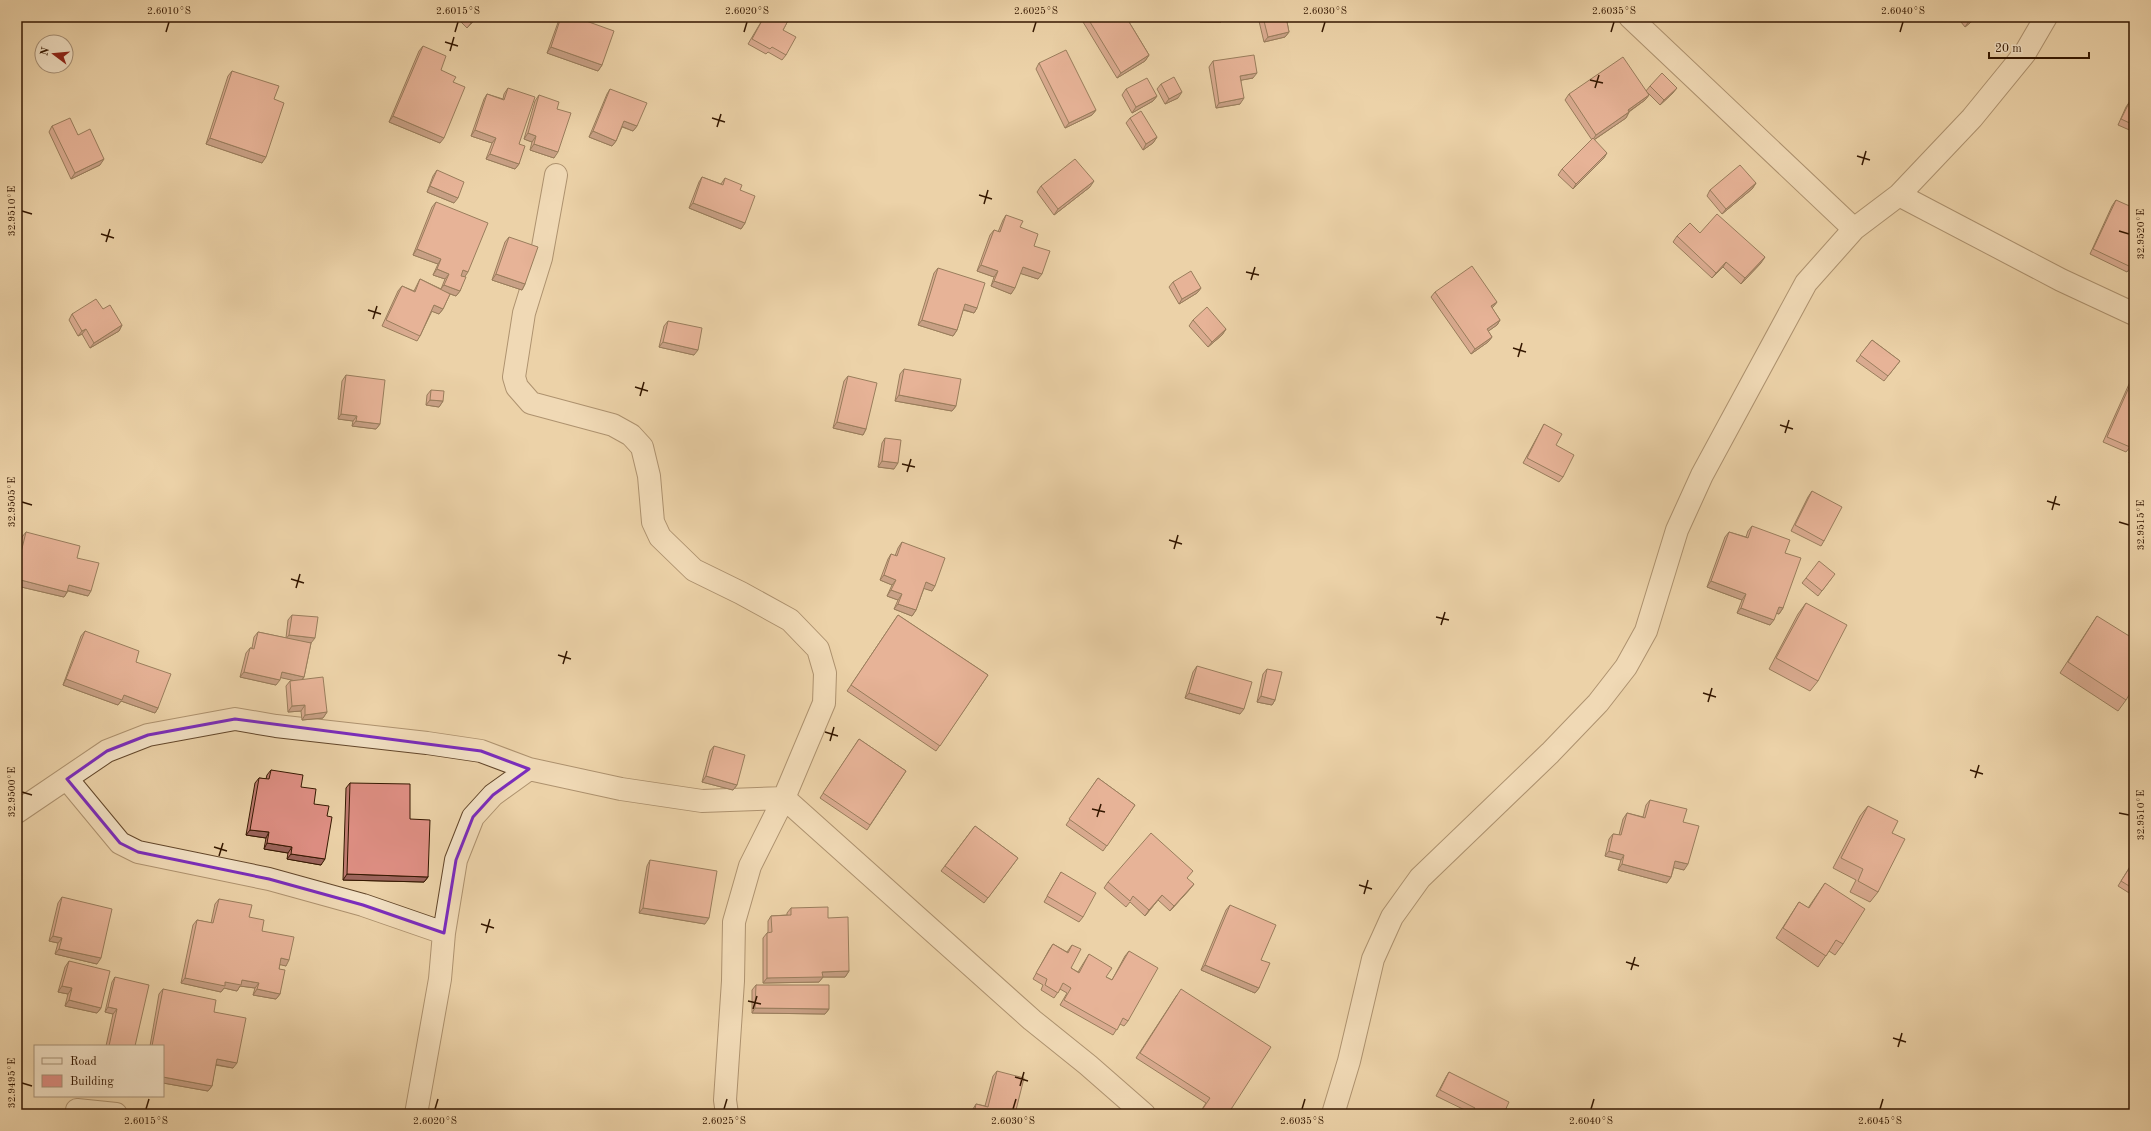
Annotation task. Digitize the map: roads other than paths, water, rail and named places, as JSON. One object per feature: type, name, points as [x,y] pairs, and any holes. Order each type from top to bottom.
[{"type":"street","points":[[1630,17],[1854,229]]},
{"type":"street","points":[[1334,1114],[1373,959],[1392,917],[1420,878],[1550,753],[1598,702],[1626,667],[1646,631],[1677,530],[1720,440],[1806,284],[1854,229],[1899,195],[1972,118],[2025,53],[2046,17]]},
{"type":"street","points":[[556,175],[541,258],[524,313],[514,377],[517,387],[531,403],[613,425],[631,435],[642,447],[649,476],[653,522],[665,542],[694,570],[742,593],[790,620],[818,649],[825,673],[824,703],[784,798],[750,866],[734,922],[733,981],[725,1100],[727,1114]]},
{"type":"street","points":[[1899,195],[2061,280],[2134,314]]},
{"type":"street","points":[[17,812],[107,751],[148,735],[235,719],[276,726],[427,743],[480,751],[529,769],[621,789],[702,801],[784,798],[1032,1020],[1088,1065],[1144,1114]]},
{"type":"street","points":[[416,1114],[440,979],[444,933],[456,860],[473,817],[493,795],[529,769]]},
{"type":"street","points":[[67,778],[120,843],[138,852],[276,881],[363,905],[444,933]]},
{"type":"street","points":[[76,1110],[116,1114]]}]
